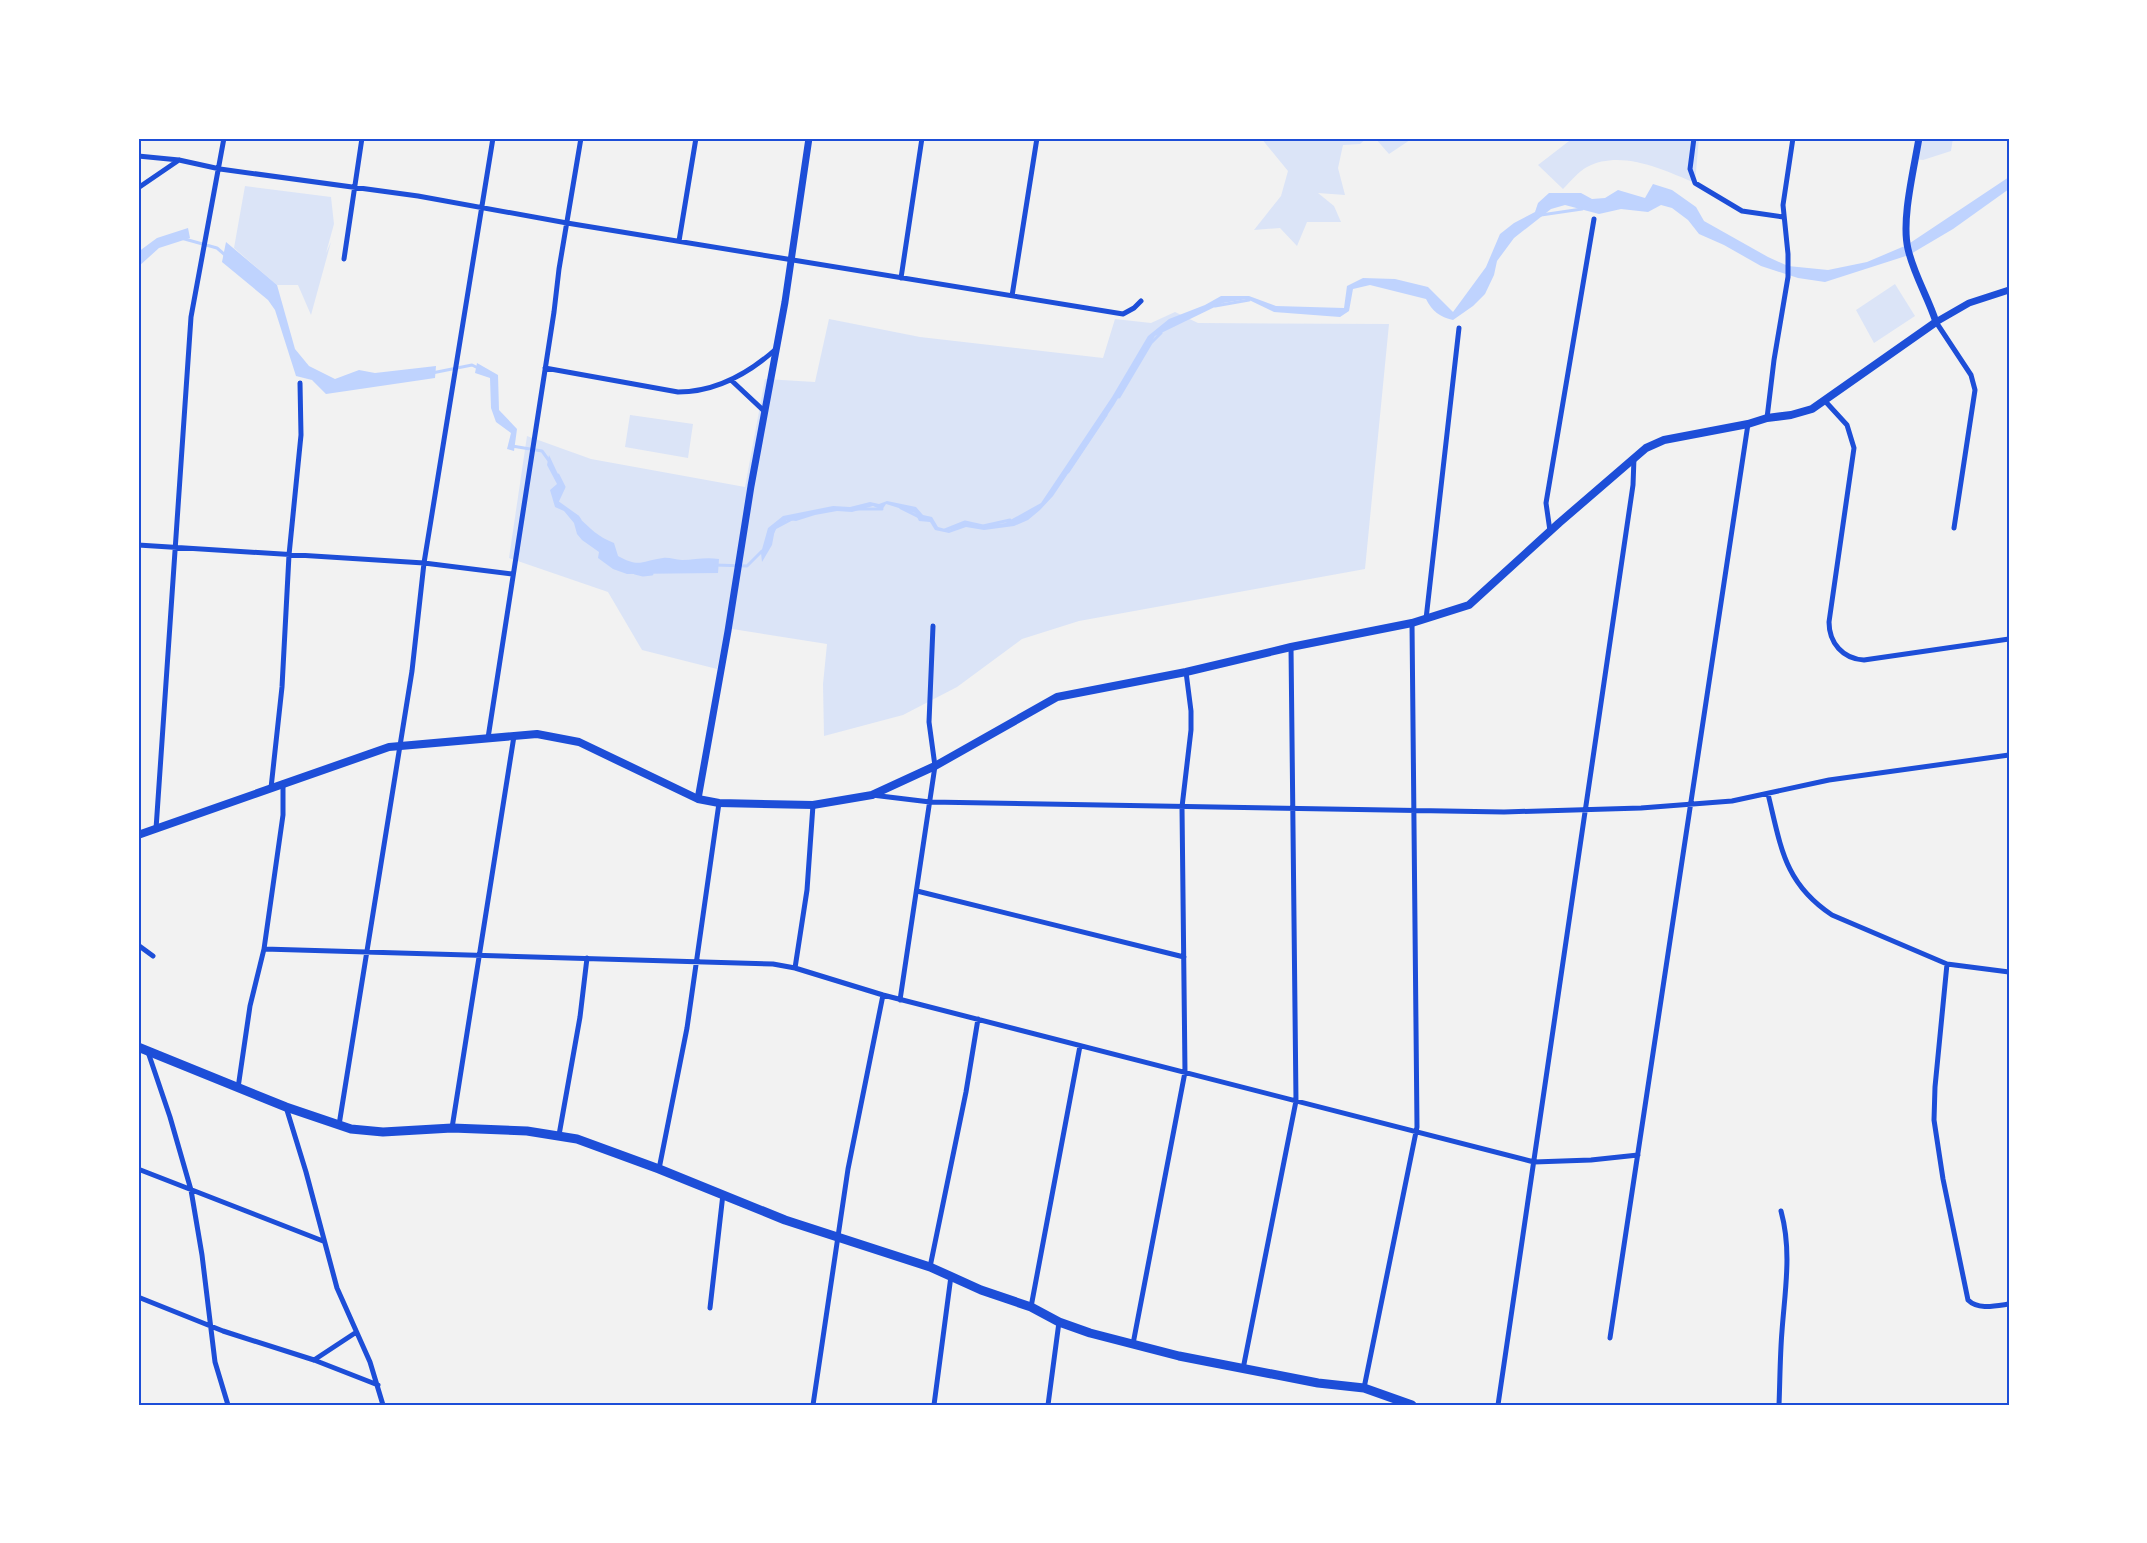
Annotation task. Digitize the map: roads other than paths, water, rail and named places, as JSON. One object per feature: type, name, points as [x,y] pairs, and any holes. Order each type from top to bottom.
[{"type":"main road","points":[[138,835],[369,753],[401,745],[537,734],[579,742],[698,799],[719,803],[813,805],[872,795],[936,766],[1057,697],[1186,672],[1291,647],[1426,620],[1469,605],[1646,448],[1664,440],[1806,411],[1825,401],[1936,322]]},
{"type":"main road","points":[[138,1047],[286,1107],[351,1129],[383,1132],[452,1128],[527,1131],[577,1139],[771,1214],[930,1267],[981,1290],[1031,1307],[1059,1322],[1108,1338],[1243,1369],[1318,1383],[1364,1388],[1412,1405]]},
{"type":"street","points":[[156,829],[191,317],[224,138]]},
{"type":"street","points":[[344,259],[362,138]]},
{"type":"street","points":[[339,1125],[401,745],[424,563],[493,138]]},
{"type":"street","points":[[488,738],[581,138]]},
{"type":"street","points":[[679,241],[696,138]]},
{"type":"street","points":[[698,799],[764,411],[785,302],[809,138]]},
{"type":"street","points":[[901,278],[922,138]]},
{"type":"street","points":[[1012,296],[1037,138]]},
{"type":"street","points":[[1694,138],[1690,170],[1695,183],[1742,211],[1783,217]]},
{"type":"street","points":[[1767,418],[1788,277],[1788,248],[1783,217],[1793,138]]},
{"type":"street","points":[[1919,138],[1908,211],[1907,245],[1936,322],[1971,375],[1975,390],[1954,528]]},
{"type":"street","points":[[138,156],[354,186],[1123,314],[1141,301]]},
{"type":"street","points":[[138,188],[179,160]]},
{"type":"street","points":[[1550,531],[1546,503],[1594,219]]},
{"type":"street","points":[[1936,322],[1969,303],[2009,290]]},
{"type":"street","points":[[1426,620],[1459,328]]},
{"type":"street","points":[[545,368],[678,392],[705,390],[731,380],[761,362],[776,349]]},
{"type":"street","points":[[731,380],[764,411]]},
{"type":"street","points":[[271,788],[282,687],[289,555],[302,435],[300,382]]},
{"type":"street","points":[[1825,401],[1847,425],[1854,448],[1829,622],[1831,637],[1837,647],[1850,657],[1864,660],[2009,639]]},
{"type":"street","points":[[1610,1338],[1748,424]]},
{"type":"street","points":[[1498,1405],[1633,485],[1635,457]]},
{"type":"street","points":[[138,545],[424,563],[512,574]]},
{"type":"street","points":[[1364,1388],[1417,1132],[1412,623]]},
{"type":"street","points":[[900,1000],[936,766],[928,722],[933,626]]},
{"type":"street","points":[[1243,1369],[1296,1101],[1291,647]]},
{"type":"street","points":[[1133,1344],[1185,1072],[1182,807],[1191,744],[1191,711],[1186,672]]},
{"type":"street","points":[[452,1128],[514,736]]},
{"type":"street","points":[[872,795],[930,802],[1414,811],[1585,811],[1690,806],[1732,801],[1828,780],[2009,755]]},
{"type":"street","points":[[238,1088],[250,1006],[264,949],[283,815],[283,783]]},
{"type":"street","points":[[1768,794],[1789,869],[1810,900],[1832,915],[1947,964],[2009,972]]},
{"type":"street","points":[[659,1169],[698,961],[719,803]]},
{"type":"street","points":[[795,968],[807,890],[813,805]]},
{"type":"street","points":[[916,891],[1184,957]]},
{"type":"street","points":[[138,945],[153,956]]},
{"type":"street","points":[[264,949],[773,964],[795,968],[900,1000],[1534,1162],[1591,1160],[1638,1155]]},
{"type":"street","points":[[559,1135],[580,1017],[587,958]]},
{"type":"street","points":[[1947,964],[1934,1120],[1943,1179],[1965,1293],[1969,1302],[1976,1306],[2009,1304]]},
{"type":"street","points":[[813,1405],[848,1168],[884,995]]},
{"type":"street","points":[[930,1267],[966,1092],[978,1019]]},
{"type":"street","points":[[1031,1307],[1080,1046]]},
{"type":"street","points":[[148,1052],[171,1117],[191,1190],[202,1255],[215,1362],[228,1405]]},
{"type":"street","points":[[286,1107],[337,1288],[370,1362],[383,1405]]},
{"type":"street","points":[[138,1169],[323,1241]]},
{"type":"street","points":[[710,1308],[723,1194]]},
{"type":"street","points":[[1779,1405],[1788,1255],[1787,1232],[1781,1211]]},
{"type":"street","points":[[934,1405],[951,1276]]},
{"type":"street","points":[[138,1297],[210,1326],[314,1360],[378,1385]]},
{"type":"street","points":[[1048,1405],[1059,1322]]},
{"type":"street","points":[[314,1360],[356,1333]]},
{"type":"water","points":[[2009,177],[2009,189],[1953,229],[1909,255],[1825,282],[1798,278],[1761,266],[1699,234],[1688,220],[1672,208],[1661,205],[1648,212],[1621,209],[1599,214],[1565,205],[1551,209],[1514,238],[1497,261],[1494,275],[1485,294],[1453,320],[1437,313],[1426,299],[1370,285],[1353,289],[1349,311],[1340,317],[1274,312],[1247,299],[1223,303],[1155,336],[1114,405],[1053,496],[1028,520],[1014,526],[984,530],[966,527],[949,533],[935,530],[930,522],[919,521],[915,513],[886,504],[882,510],[873,506],[852,512],[837,511],[796,521],[787,520],[775,529],[772,545],[762,562],[761,553],[768,528],[783,516],[833,506],[850,507],[887,501],[916,507],[923,515],[932,517],[938,527],[949,530],[965,522],[983,526],[1005,523],[1041,503],[1112,397],[1148,336],[1169,319],[1221,296],[1249,296],[1276,306],[1344,308],[1347,286],[1363,278],[1395,279],[1428,287],[1453,312],[1486,267],[1500,234],[1514,223],[1535,212],[1538,203],[1549,193],[1581,193],[1592,199],[1605,198],[1618,190],[1645,198],[1653,184],[1672,190],[1696,207],[1704,221],[1768,257],[1788,266],[1828,270],[1867,262],[1907,245]]},
{"type":"water","points":[[188,228],[190,238],[159,248],[138,267],[138,252],[157,238]]},
{"type":"water","points":[[226,242],[277,285],[295,349],[309,366],[335,379],[359,370],[375,373],[436,366],[435,378],[326,394],[312,380],[296,376],[275,310],[268,300],[222,262]]},
{"type":"water","points":[[477,363],[498,375],[499,410],[517,429],[514,451],[507,449],[511,433],[496,422],[491,408],[490,378],[475,373]]},
{"type":"water","points":[[549,455],[564,487],[557,502],[599,535],[614,543],[618,556],[636,563],[665,558],[719,559],[718,573],[627,574],[613,569],[598,558],[599,552],[582,540],[577,534],[574,523],[564,511],[555,507],[550,490],[557,484],[547,465]]},
{"type":"waterway","points":[[1541,215],[1582,209]]},
{"type":"waterway","points":[[181,238],[217,248],[225,255]]},
{"type":"waterway","points":[[1215,306],[1249,300]]},
{"type":"waterway","points":[[1119,397],[1151,343],[1161,333]]},
{"type":"waterway","points":[[432,373],[472,365],[478,368]]},
{"type":"waterway","points":[[1068,472],[1106,415]]},
{"type":"waterway","points":[[512,446],[542,451],[550,462]]},
{"type":"waterway","points":[[558,475],[564,487],[557,502],[580,520]]},
{"type":"waterway","points":[[901,508],[919,517]]},
{"type":"waterway","points":[[857,509],[882,509]]},
{"type":"waterway","points":[[773,532],[775,528],[792,519]]},
{"type":"waterway","points":[[945,530],[965,522],[983,526],[1010,520]]},
{"type":"waterway","points":[[715,565],[747,566],[762,551]]},
{"type":"waterway","points":[[635,573],[652,574]]}]
